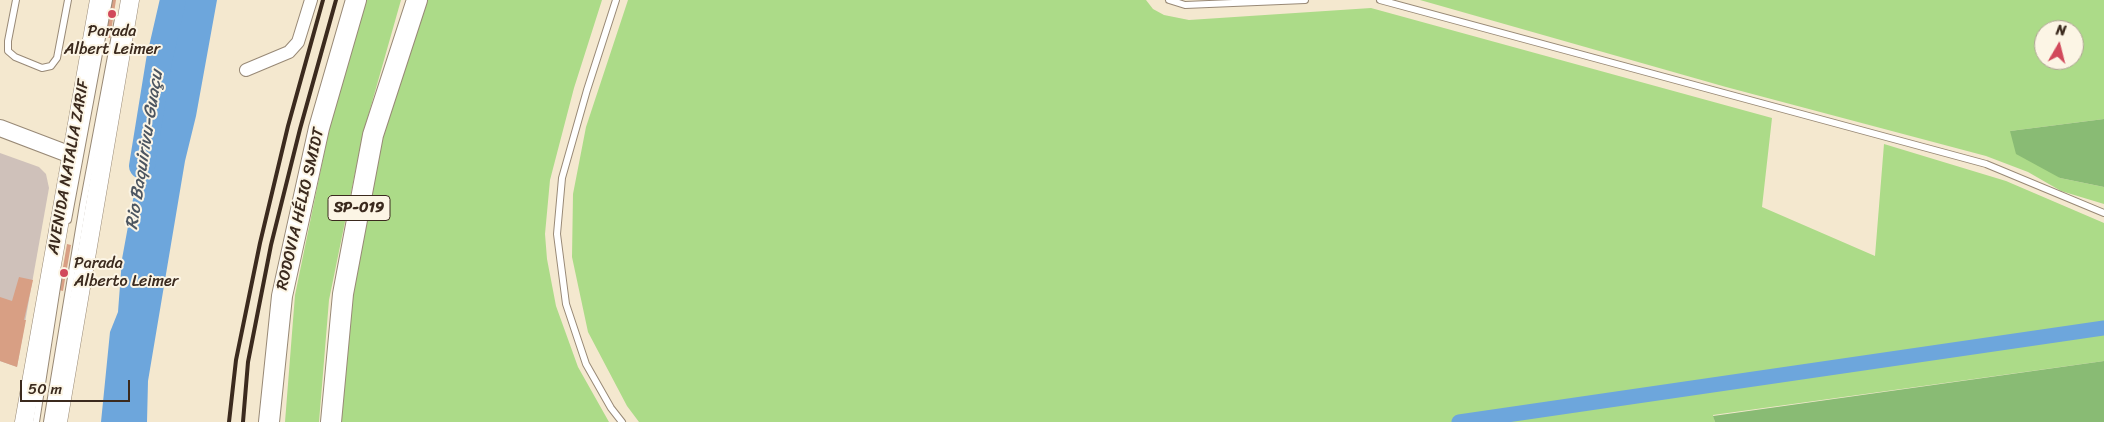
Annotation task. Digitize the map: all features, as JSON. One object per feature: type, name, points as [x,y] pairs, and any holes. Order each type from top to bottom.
[{"type":"main road","name":"AVENIDA NATALIA ZARIF","points":[[24,422],[99,0]]},
{"type":"main road","name":"RODOVIA HÉLIO SMIDT","points":[[269,422],[282,296],[319,128],[356,0]]},
{"type":"main road","name":"SP-019","points":[[331,422],[343,294],[373,135],[417,0]]},
{"type":"main road","name":"AVENIDA NATALIA ZARIF","points":[[58,422],[125,5]]},
{"type":"street","points":[[246,70],[288,52],[298,42],[310,0]]},
{"type":"street","points":[[0,128],[71,155]]},
{"type":"lane","points":[[16,0],[8,41],[8,51],[16,58],[42,68],[51,66],[57,58],[68,0]]},
{"type":"lane","points":[[66,230],[109,0]]},
{"type":"lane","points":[[616,0],[587,90],[562,178],[557,234],[566,304],[580,346],[590,371],[611,408],[622,422]]},
{"type":"lane","points":[[1169,0],[1185,5],[1306,0]]},
{"type":"lane","points":[[1380,0],[1986,164],[2104,213]]},
{"type":"lane","points":[[47,422],[83,205],[125,5]]},
{"type":"lane","points":[[36,422],[61,263]]},
{"type":"shaded area","points":[[0,153],[39,167],[46,174],[49,188],[17,367],[0,361]]},
{"type":"green space","points":[[365,0],[401,0],[363,134],[329,300],[319,422],[285,422],[295,295],[329,130]]},
{"type":"green space","points":[[420,0],[602,0],[574,88],[550,180],[545,234],[547,259],[556,306],[578,367],[609,422],[331,422],[373,135]]},
{"type":"green space","points":[[628,0],[1146,0],[1153,9],[1164,15],[1189,20],[1371,8],[1772,118],[1762,207],[1875,256],[1884,144],[2006,181],[2104,223],[2104,361],[1713,415],[1715,422],[639,422],[627,406],[588,332],[572,257],[573,194],[586,127]]},
{"type":"green space","points":[[1420,0],[2104,0],[2104,119],[2010,131],[2060,178],[2104,187],[2104,204],[2061,191],[2028,172],[1986,156],[1726,87]]},
{"type":"green space","points":[[2104,119],[2104,187],[2060,178],[2016,154],[2010,131]]},
{"type":"green space","points":[[2104,361],[2104,422],[1715,422],[1713,416]]},
{"type":"water","name":"Rio Baquirivu-Guaçu","points":[[171,0],[217,0],[196,116],[185,161],[148,381],[147,422],[101,422],[110,332],[118,312],[122,259],[140,161],[153,113]]},
{"type":"building","name":"Parada Albert Leimer","points":[[112,0],[116,0],[110,38],[105,37]]},
{"type":"building","name":"Parada Alberto Leimer","points":[[67,244],[71,245],[63,291],[59,290]]},
{"type":"building","points":[[19,277],[33,280],[24,320],[26,320],[17,367],[0,361],[0,297],[12,301]]},
{"type":"waterway","name":"Rio Baquirivu-Guaçu","points":[[142,166],[159,61],[173,0]]},
{"type":"waterway","points":[[1459,422],[2104,328]]},
{"type":"railway","points":[[229,422],[236,360],[260,243],[288,126],[323,0]]},
{"type":"railway","points":[[243,422],[248,362],[271,245],[300,129],[336,0]]},
{"type":"place","name":"Parada Albert Leimer","points":[[112,14]]},
{"type":"place","name":"Parada Alberto Leimer","points":[[64,273]]}]
